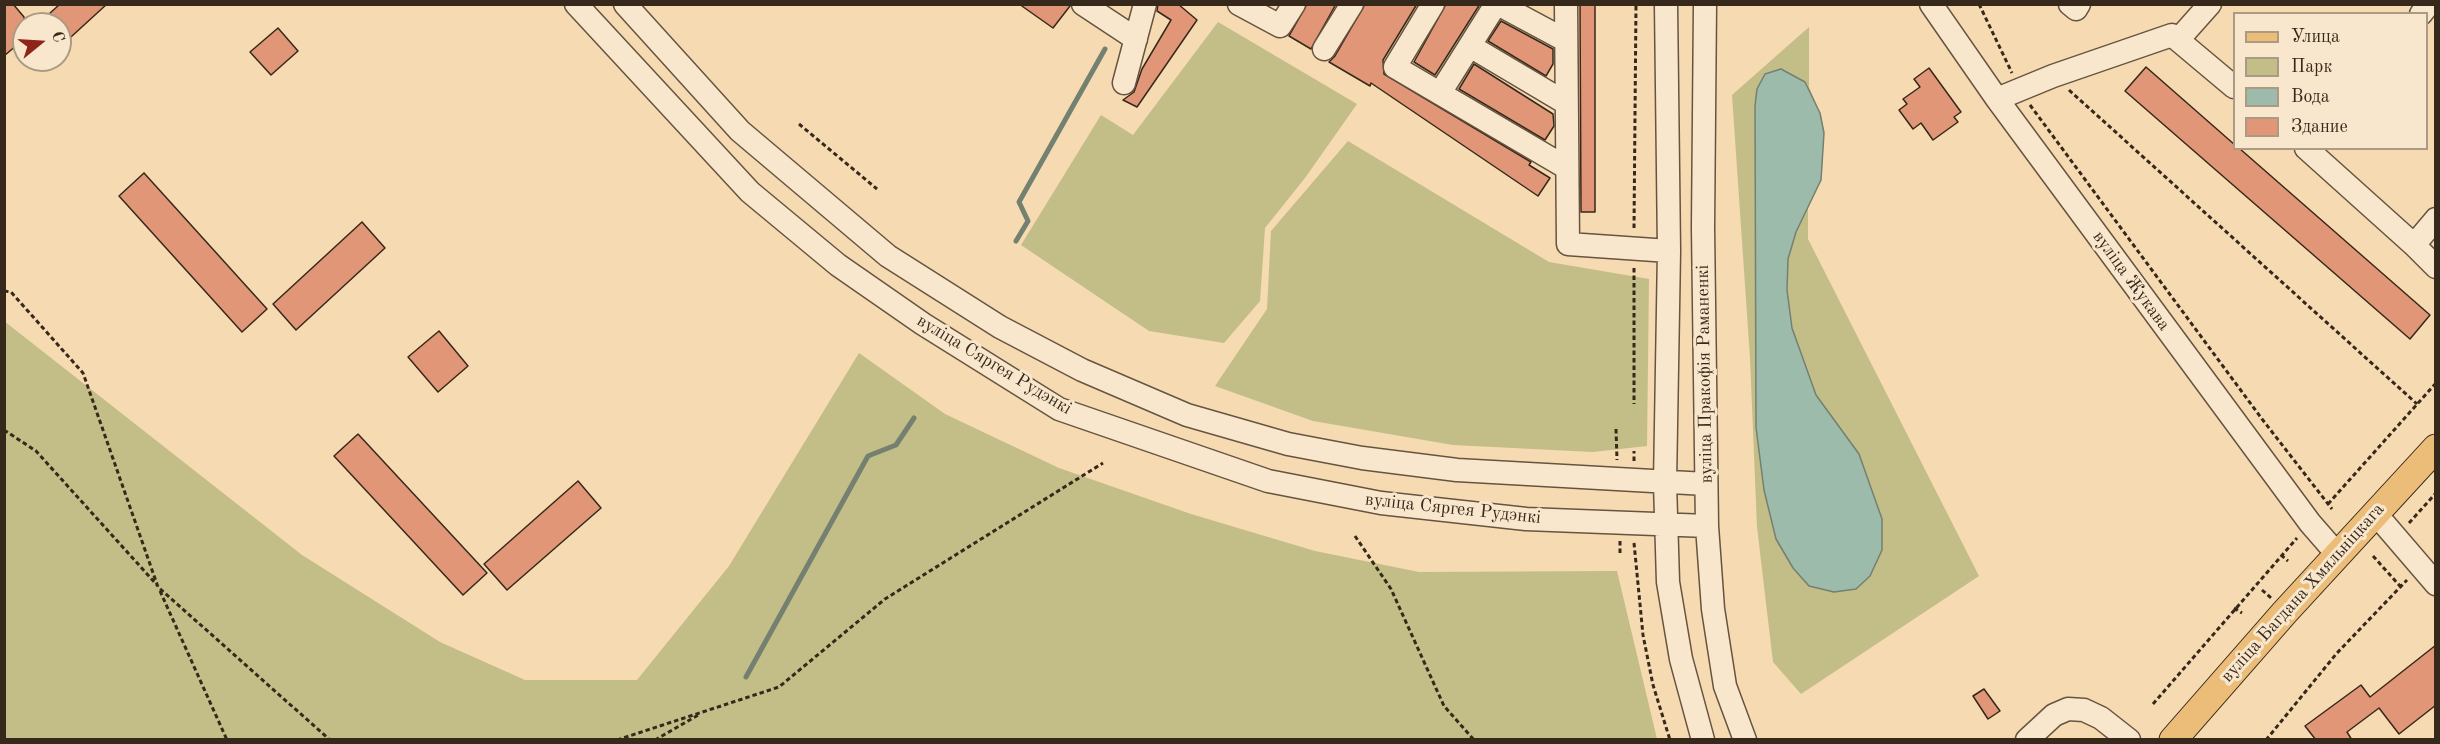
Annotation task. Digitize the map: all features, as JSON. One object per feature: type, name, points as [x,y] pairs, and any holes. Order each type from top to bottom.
[{"type":"main road","name":"вуліца Багдана Хмяльніцкага","points":[[2173,740],[2337,554],[2436,448]]},
{"type":"street","name":"вуліца Сяргея Рудэнкі","points":[[576,4],[750,192],[785,222],[838,266],[1059,409],[1268,481],[1381,504],[1526,519],[1666,522],[1707,526]]},
{"type":"street","name":"вуліца Сяргея Рудэнкі","points":[[625,4],[740,132],[888,256],[1000,327],[1082,370],[1187,415],[1288,444],[1362,458],[1457,470],[1706,484]]},
{"type":"street","points":[[1083,4],[1136,39]]},
{"type":"street","points":[[1124,83],[1145,4]]},
{"type":"street","points":[[1240,5],[1280,26],[1294,4]]},
{"type":"street","points":[[1324,49],[1352,4]]},
{"type":"street","points":[[1433,4],[1395,67],[1567,168]]},
{"type":"street","points":[[1440,93],[1497,4],[1565,40]]},
{"type":"street","points":[[1566,4],[1568,244],[1669,251]]},
{"type":"street","name":"вуліца Пракофія Раманенкі","points":[[1666,4],[1669,251],[1665,483],[1668,582],[1681,659],[1703,740]]},
{"type":"street","name":"вуліца Пракофія Раманенкі","points":[[1705,4],[1707,526],[1713,609],[1725,686],[1745,740]]},
{"type":"street","name":"вуліца Жукава","points":[[1931,4],[1997,99],[2310,522],[2337,554]]},
{"type":"street","points":[[2070,4],[2076,9],[2079,4]]},
{"type":"street","points":[[2178,40],[2210,4]]},
{"type":"street","points":[[1997,99],[2053,76],[2172,35],[2233,85]]},
{"type":"street","points":[[1470,46],[1566,103]]},
{"type":"street","points":[[2308,150],[2436,267]]},
{"type":"street","points":[[2414,245],[2436,219]]},
{"type":"street","points":[[2375,513],[2436,584]]},
{"type":"street","points":[[2027,740],[2054,715],[2068,709],[2084,710],[2101,718],[2129,740]]},
{"type":"path","points":[[1634,404],[1636,4]]},
{"type":"path","points":[[1979,4],[2019,89],[2255,410],[2332,509]]},
{"type":"path","points":[[2053,76],[2417,404]]},
{"type":"path","points":[[799,124],[877,189]]},
{"type":"path","points":[[4,291],[11,292],[83,374],[158,587],[227,740]]},
{"type":"path","points":[[2320,512],[2436,383]]},
{"type":"path","points":[[1616,429],[1617,464]]},
{"type":"path","points":[[4,430],[36,451],[158,587],[330,740]]},
{"type":"path","points":[[617,740],[779,687],[885,599],[1103,463]]},
{"type":"path","points":[[2406,526],[2436,493]]},
{"type":"path","points":[[2153,704],[2234,608],[2302,533]]},
{"type":"path","points":[[1619,534],[1620,556]]},
{"type":"path","points":[[1634,534],[1634,556],[1643,635],[1653,685],[1670,740]]},
{"type":"path","points":[[1355,536],[1391,589],[1444,706],[1474,740]]},
{"type":"path","points":[[2281,555],[2288,561]]},
{"type":"path","points":[[2373,556],[2400,586]]},
{"type":"path","points":[[2266,740],[2337,653],[2420,566]]},
{"type":"path","points":[[2234,608],[2242,613]]},
{"type":"path","points":[[655,740],[707,710]]},
{"type":"green space","points":[[1218,22],[1357,104],[1305,178],[1265,228],[1260,301],[1224,343],[1149,331],[1021,245],[1101,115],[1133,135]]},
{"type":"green space","points":[[1809,27],[1809,87],[1820,113],[1824,133],[1821,180],[1808,206],[1808,239],[1979,576],[1801,694],[1773,662],[1757,527],[1750,358],[1732,95]]},
{"type":"green space","points":[[1348,141],[1549,262],[1649,279],[1647,446],[1593,452],[1453,445],[1313,421],[1215,386],[1267,309],[1271,231]]},
{"type":"green space","points":[[4,321],[302,555],[440,642],[525,680],[637,680],[729,566],[859,353],[945,414],[1059,468],[1191,514],[1315,551],[1419,572],[1617,571],[1657,739],[5,739]]},
{"type":"water","points":[[1781,69],[1805,82],[1820,113],[1824,133],[1821,180],[1796,232],[1788,259],[1787,290],[1792,328],[1816,395],[1859,454],[1882,519],[1882,550],[1870,576],[1856,589],[1834,592],[1809,586],[1793,568],[1776,539],[1764,490],[1756,427],[1755,106],[1757,89],[1765,74]]},
{"type":"building","points":[[4,4],[13,4],[20,12],[12,12],[12,49],[4,56]]},
{"type":"building","points":[[60,4],[107,4],[72,36],[72,12],[51,12]]},
{"type":"building","points":[[1019,4],[1070,4],[1070,6],[1053,28]]},
{"type":"building","points":[[1158,4],[1178,4],[1197,20],[1137,107],[1123,100],[1134,92],[1142,69],[1171,20],[1157,11]]},
{"type":"building","points":[[1307,4],[1336,4],[1311,49],[1289,36]]},
{"type":"building","points":[[1365,4],[1417,4],[1383,60],[1384,74],[1531,162],[1529,165],[1550,178],[1538,196],[1371,83],[1370,86],[1329,62],[1335,56]]},
{"type":"building","points":[[1446,4],[1480,4],[1435,75],[1414,62]]},
{"type":"building","points":[[1580,4],[1595,4],[1595,212],[1581,212]]},
{"type":"building","points":[[1501,21],[1553,49],[1553,64],[1546,76],[1488,41]]},
{"type":"building","points":[[278,28],[298,51],[271,75],[250,52]]},
{"type":"building","points":[[1474,64],[1553,114],[1554,126],[1545,140],[1459,89]]},
{"type":"building","points":[[2146,67],[2233,143],[2233,150],[2241,150],[2430,315],[2410,339],[2125,91]]},
{"type":"building","points":[[1929,68],[1961,112],[1954,117],[1958,122],[1933,140],[1921,123],[1913,129],[1899,110],[1907,104],[1903,99],[1920,87],[1914,79]]},
{"type":"building","points":[[144,173],[267,309],[242,332],[119,196]]},
{"type":"building","points":[[362,222],[385,248],[296,330],[273,304]]},
{"type":"building","points":[[439,331],[468,366],[438,392],[408,357]]},
{"type":"building","points":[[358,434],[487,573],[463,595],[334,456]]},
{"type":"building","points":[[578,481],[601,508],[507,590],[484,564]]},
{"type":"building","points":[[2436,645],[2436,705],[2399,734],[2379,708],[2347,732],[2352,740],[2316,740],[2305,726],[2361,685],[2370,697]]},
{"type":"building","points":[[1984,689],[2000,711],[1988,719],[1973,696]]},
{"type":"waterway","points":[[1016,241],[1028,221],[1019,202],[1105,49]]},
{"type":"waterway","points":[[746,677],[868,456],[896,445],[914,418]]}]
